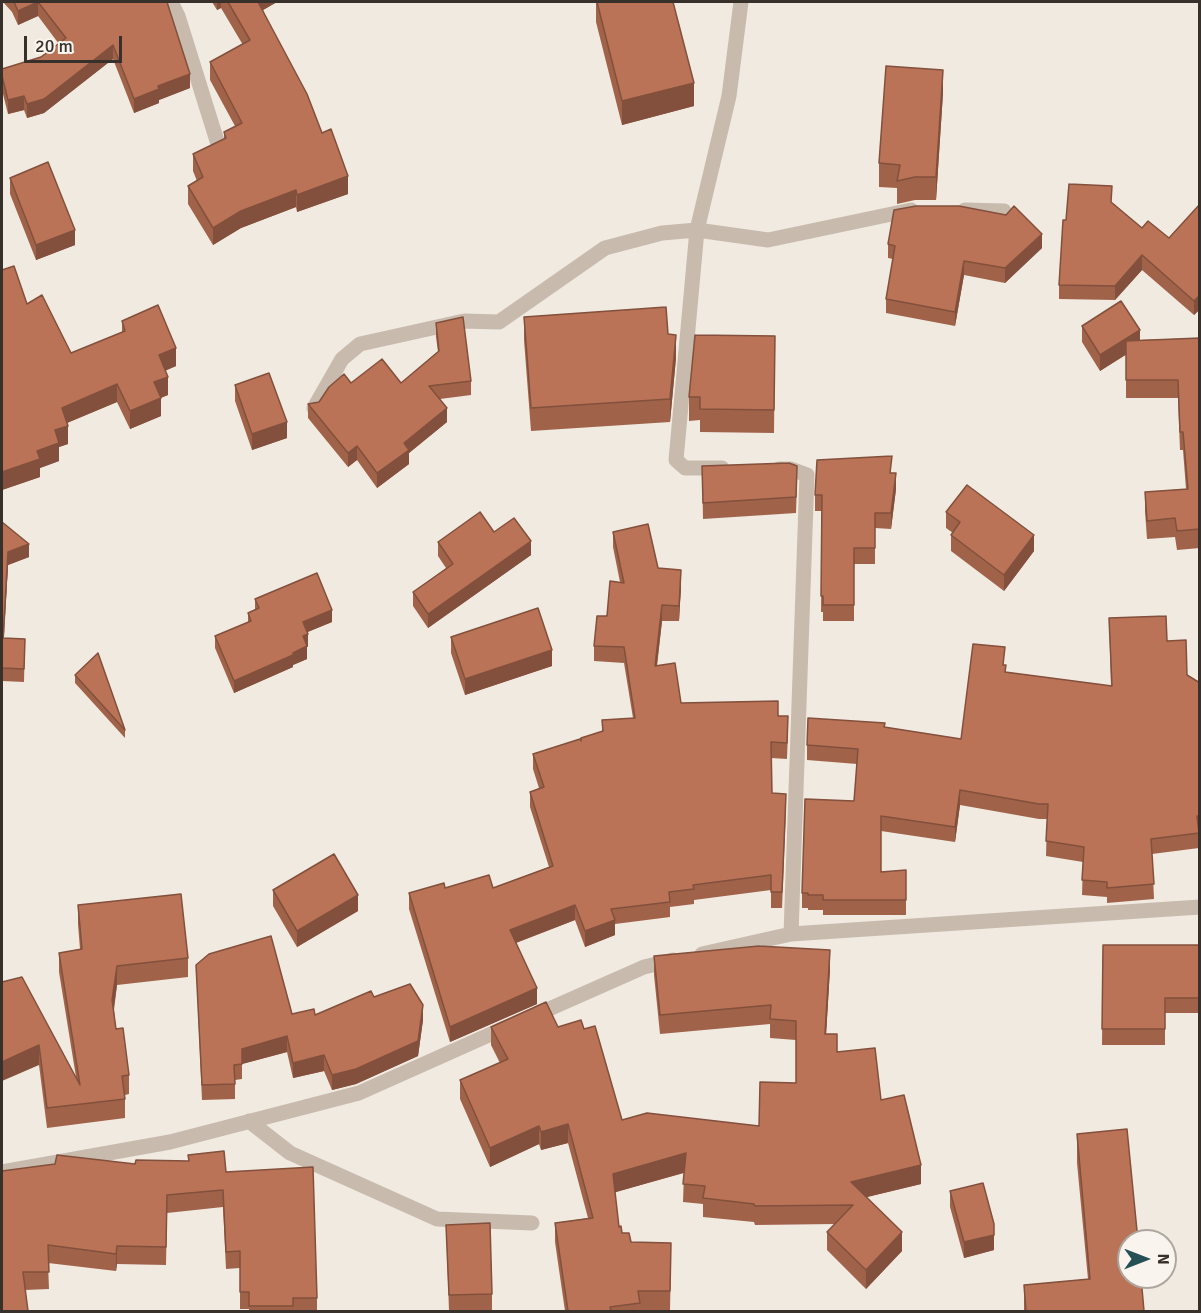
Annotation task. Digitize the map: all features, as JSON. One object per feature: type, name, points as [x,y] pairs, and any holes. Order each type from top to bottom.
[{"type":"street","points":[[171,2],[178,16],[216,141]]},
{"type":"street","points":[[732,468],[685,468],[676,460],[697,230],[729,96],[741,2]]},
{"type":"street","points":[[314,408],[342,359],[360,344],[464,321],[499,322],[604,248],[662,234],[697,230],[768,240],[915,210],[926,210]]},
{"type":"street","points":[[948,210],[1004,211]]},
{"type":"street","points":[[768,469],[791,469],[807,475],[791,934]]},
{"type":"street","points":[[2,1172],[170,1142],[359,1093],[644,967],[791,934],[1200,907]]},
{"type":"street","points":[[249,1121],[290,1153],[437,1219],[532,1223]]},
{"type":"building","points":[[14,2],[38,2],[18,11]]},
{"type":"building","points":[[38,2],[167,2],[190,74],[158,86],[159,89],[134,99],[113,45],[44,99],[27,104],[24,96],[8,100],[2,69],[41,57],[66,38]]},
{"type":"building","points":[[228,2],[258,2],[307,94],[322,133],[331,129],[348,176],[297,195],[296,190],[241,211],[213,228],[188,186],[203,177],[193,154],[226,138],[224,132],[242,123],[210,62],[250,40]]},
{"type":"building","points":[[597,2],[673,2],[694,83],[622,101]]},
{"type":"building","points":[[886,66],[943,70],[936,177],[915,177],[897,181],[900,165],[879,163]]},
{"type":"building","points":[[48,162],[75,230],[36,245],[10,178]]},
{"type":"building","points":[[1069,184],[1112,186],[1111,202],[1142,228],[1148,221],[1169,238],[1200,204],[1200,295],[1194,301],[1142,255],[1115,286],[1059,285],[1063,220],[1066,220]]},
{"type":"building","points":[[916,206],[959,206],[1006,215],[1014,206],[1042,234],[1005,268],[964,261],[955,312],[886,299],[895,246],[888,244],[894,210]]},
{"type":"building","points":[[14,266],[27,304],[42,295],[71,353],[125,331],[122,321],[158,305],[176,348],[159,355],[168,377],[154,382],[161,398],[130,411],[117,384],[62,408],[68,426],[55,430],[59,443],[37,451],[40,459],[2,472],[2,270]]},
{"type":"building","points":[[1121,301],[1140,330],[1100,355],[1082,326]]},
{"type":"building","points":[[666,307],[668,334],[676,335],[670,399],[531,408],[524,317]]},
{"type":"building","points":[[463,317],[471,381],[429,386],[447,408],[404,443],[409,450],[377,473],[357,446],[348,453],[308,404],[319,402],[329,387],[344,374],[351,383],[382,359],[401,383],[439,351],[436,323]]},
{"type":"building","points":[[695,335],[775,336],[774,410],[700,409],[700,397],[689,397]]},
{"type":"building","points":[[1200,338],[1200,529],[1177,531],[1175,518],[1147,521],[1145,492],[1188,489],[1183,432],[1180,432],[1178,380],[1126,380],[1126,341]]},
{"type":"building","points":[[269,373],[287,422],[252,434],[235,385]]},
{"type":"building","points":[[892,456],[890,473],[896,473],[891,513],[875,513],[875,548],[854,548],[854,605],[823,605],[823,596],[821,596],[822,495],[815,495],[817,460]]},
{"type":"building","points":[[789,463],[797,466],[796,497],[703,503],[702,466]]},
{"type":"building","points":[[967,485],[1034,535],[1004,575],[951,535],[960,522],[946,512]]},
{"type":"building","points":[[480,512],[494,532],[514,518],[531,541],[428,614],[413,592],[453,564],[438,542]]},
{"type":"building","points":[[2,522],[29,544],[8,552],[3,638],[25,639],[24,669],[2,668]]},
{"type":"building","points":[[648,524],[658,568],[681,570],[679,606],[662,605],[655,666],[675,663],[681,703],[778,701],[778,716],[788,716],[787,743],[771,742],[772,793],[786,794],[782,892],[771,892],[771,875],[693,885],[694,889],[669,892],[670,902],[611,909],[615,920],[585,931],[575,905],[510,930],[537,988],[450,1027],[409,893],[444,883],[445,888],[489,875],[493,888],[553,866],[530,792],[544,787],[533,754],[580,739],[581,741],[581,738],[603,731],[602,720],[635,718],[624,647],[594,646],[597,616],[607,616],[610,581],[624,583],[613,532]]},
{"type":"building","points":[[317,573],[332,610],[303,622],[308,634],[303,636],[307,646],[293,655],[234,681],[215,636],[251,621],[248,613],[259,608],[255,599]]},
{"type":"building","points":[[538,608],[552,650],[465,679],[451,637]]},
{"type":"building","points":[[1166,616],[1167,641],[1186,640],[1187,675],[1200,683],[1200,816],[1197,816],[1199,833],[1151,839],[1154,884],[1107,888],[1107,882],[1082,880],[1084,847],[1046,841],[1048,804],[960,790],[955,827],[881,816],[881,872],[906,870],[906,900],[823,900],[823,895],[802,893],[805,799],[854,801],[858,749],[807,745],[808,718],[885,723],[884,727],[961,739],[973,644],[1005,647],[1003,665],[1006,665],[1005,672],[1112,686],[1109,618]]},
{"type":"building","points":[[98,653],[125,730],[75,675]]},
{"type":"building","points":[[334,854],[358,895],[297,931],[273,890]]},
{"type":"building","points":[[181,894],[188,958],[117,966],[112,1000],[116,1029],[123,1028],[129,1075],[122,1076],[125,1099],[47,1108],[39,1045],[2,1062],[2,982],[22,977],[80,1085],[59,953],[82,949],[78,905]]},
{"type":"building","points":[[271,936],[292,1014],[314,1009],[315,1015],[371,991],[374,997],[410,984],[423,1005],[418,1041],[356,1069],[332,1075],[324,1055],[293,1063],[287,1036],[242,1049],[242,1064],[234,1065],[235,1084],[202,1085],[196,965],[209,954]]},
{"type":"building","points":[[1103,945],[1200,945],[1200,998],[1165,998],[1165,1029],[1102,1029]]},
{"type":"building","points":[[759,946],[830,950],[825,1034],[837,1034],[837,1052],[875,1048],[881,1100],[904,1095],[921,1165],[851,1182],[902,1232],[866,1270],[827,1232],[853,1205],[755,1206],[754,1204],[703,1198],[705,1186],[683,1184],[686,1153],[613,1174],[619,1227],[621,1226],[622,1233],[629,1233],[631,1242],[671,1243],[670,1291],[638,1291],[640,1303],[610,1307],[611,1311],[568,1311],[555,1223],[593,1218],[568,1124],[541,1132],[539,1126],[490,1148],[460,1080],[508,1059],[491,1027],[546,1002],[558,1027],[581,1020],[584,1029],[595,1026],[622,1120],[647,1113],[759,1126],[760,1082],[796,1083],[796,1021],[770,1019],[771,1005],[660,1015],[654,956]]},
{"type":"building","points":[[1127,1129],[1137,1229],[1117,1229],[1117,1289],[1142,1289],[1144,1311],[1026,1311],[1024,1285],[1090,1279],[1077,1134]]},
{"type":"building","points":[[224,1151],[226,1172],[313,1167],[317,1298],[293,1298],[293,1306],[249,1306],[249,1292],[240,1292],[240,1251],[226,1252],[223,1190],[167,1195],[166,1247],[117,1246],[116,1254],[48,1245],[49,1272],[23,1272],[28,1311],[2,1311],[2,1171],[55,1164],[57,1155],[135,1164],[136,1160],[189,1161],[188,1155]]},
{"type":"building","points":[[983,1183],[994,1224],[994,1235],[964,1242],[950,1191]]},
{"type":"building","points":[[490,1223],[492,1294],[449,1295],[446,1225]]}]
